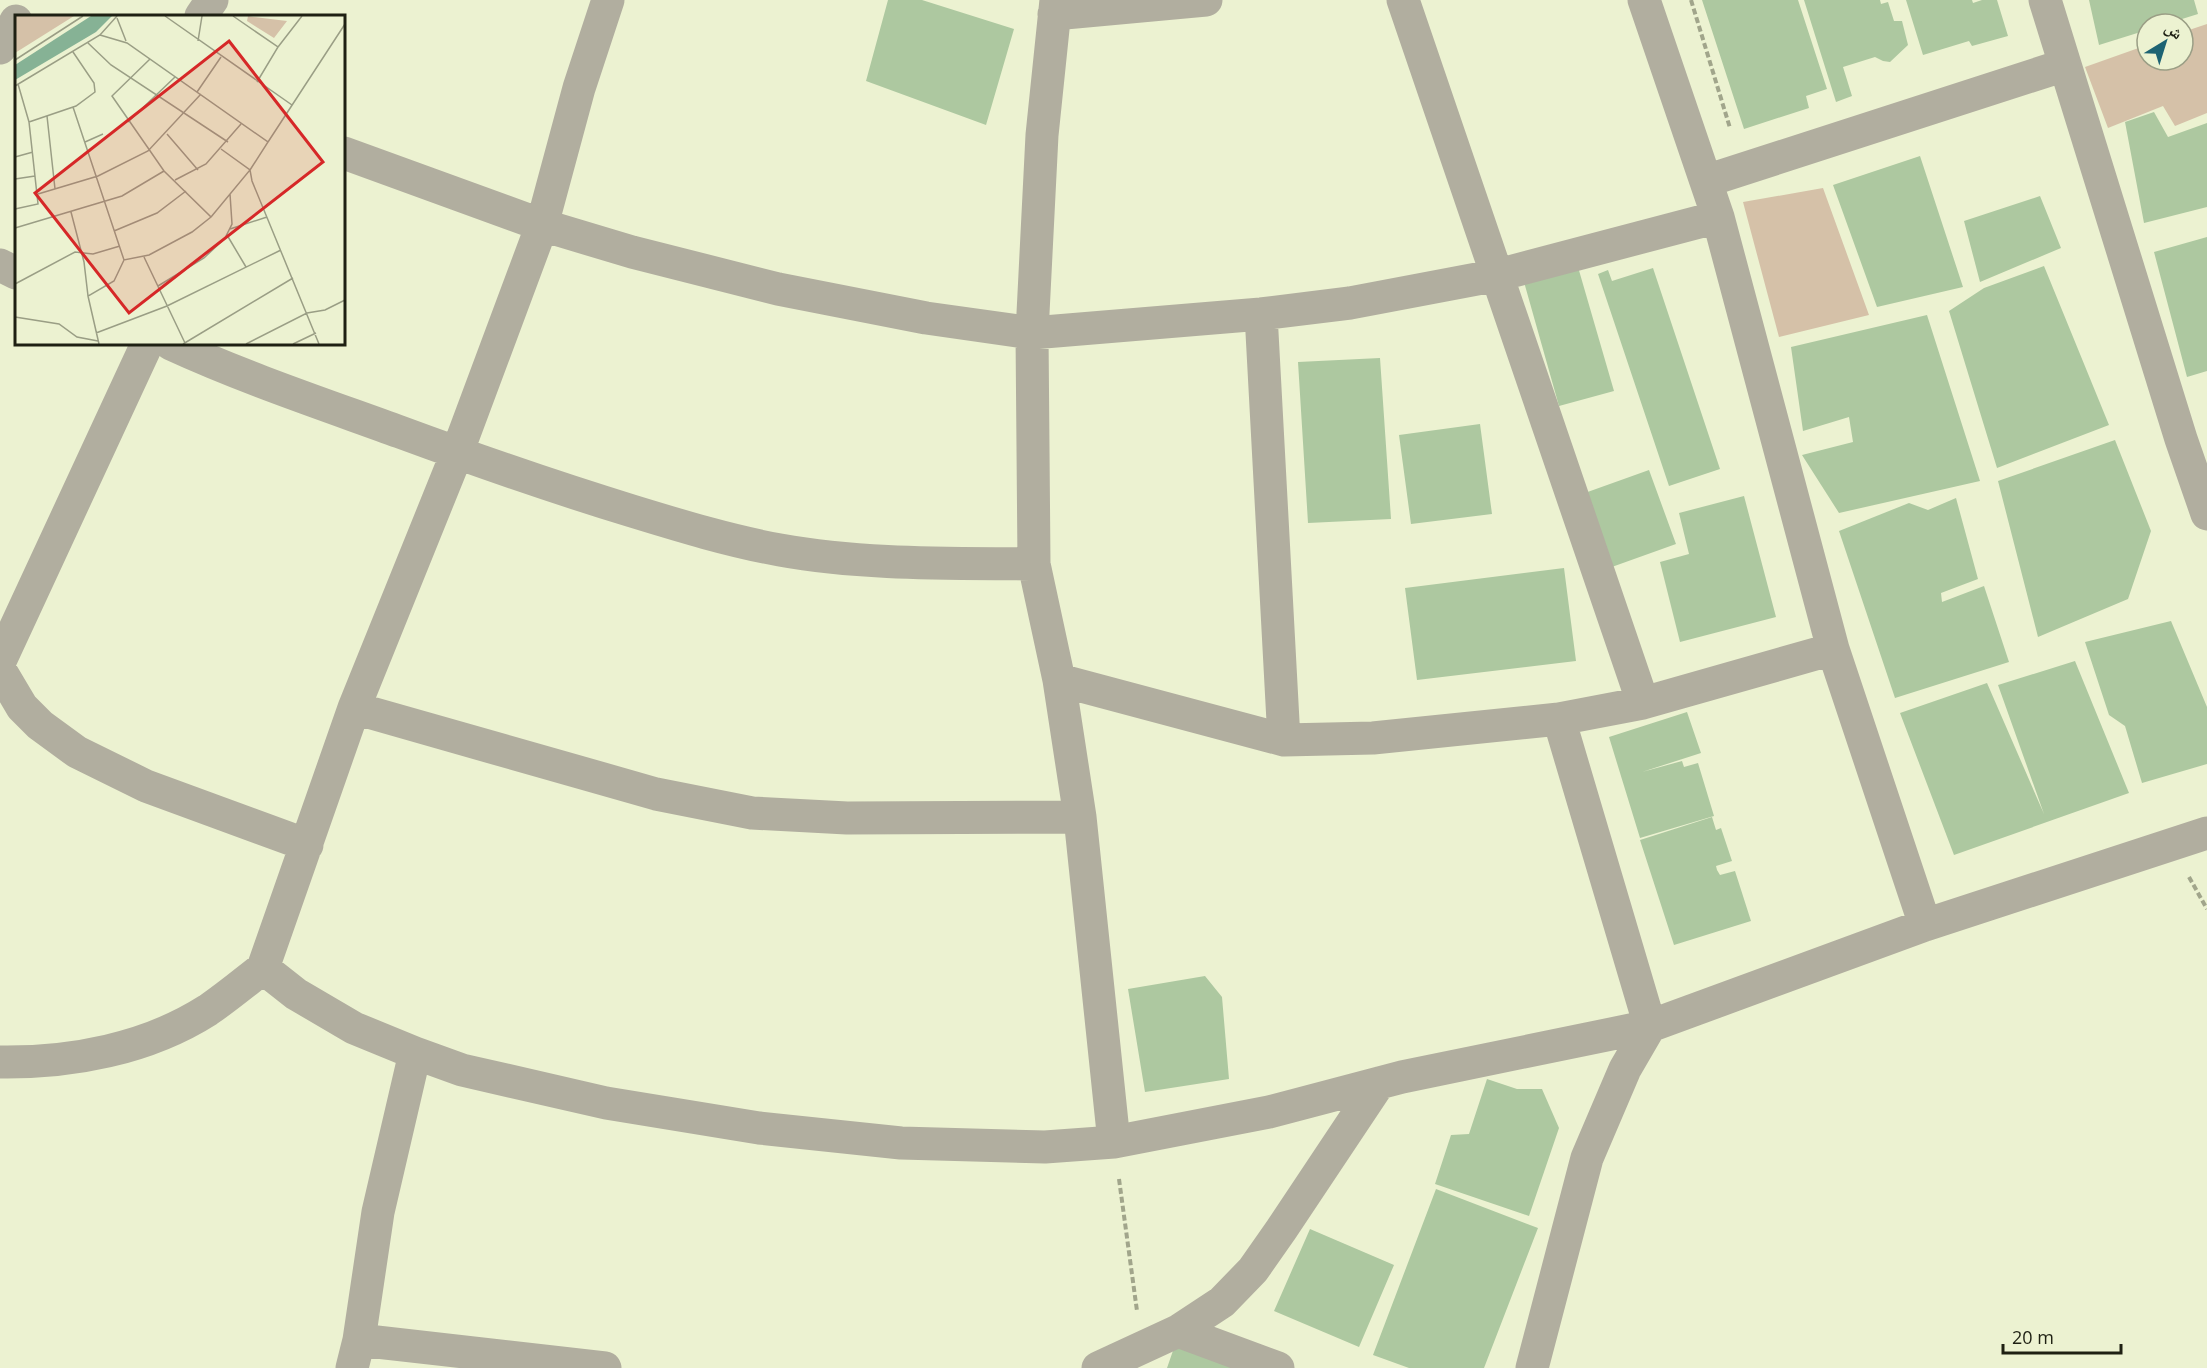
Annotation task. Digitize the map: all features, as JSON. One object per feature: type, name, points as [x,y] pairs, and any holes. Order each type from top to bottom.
[{"type":"street","points":[[202,15],[212,0]]},
{"type":"street","points":[[0,1062],[39,1061],[124,1048],[168,1032],[207,1010],[263,968],[354,708],[457,453],[542,225],[579,88],[608,0]]},
{"type":"street","points":[[1114,1143],[1080,817],[1059,680],[1034,564],[1032,333],[1042,135],[1055,7],[1206,0]]},
{"type":"street","points":[[1403,0],[1643,703]]},
{"type":"street","points":[[1644,0],[1718,217],[1833,649],[1925,924]]},
{"type":"street","points":[[2045,0],[2065,65],[2194,435],[2207,514]]},
{"type":"street","points":[[1706,181],[2065,65]]},
{"type":"street","points":[[345,153],[542,225],[632,252],[778,289],[926,318],[1032,333],[1261,314],[1350,303],[1498,275],[1718,217]]},
{"type":"street","points":[[0,266],[15,273]]},
{"type":"street","points":[[1261,314],[1284,740]]},
{"type":"street","points":[[0,661],[147,345]]},
{"type":"street","points":[[174,345],[457,453],[600,501],[703,532],[781,550],[849,558],[1034,564]]},
{"type":"street","points":[[1059,680],[1284,740],[1373,738],[1559,719],[1643,703],[1833,649]]},
{"type":"street","points":[[0,670],[22,707],[40,725],[77,752],[146,786],[307,845]]},
{"type":"street","points":[[354,708],[656,794],[752,813],[847,818],[1080,817]]},
{"type":"street","points":[[1532,1368],[1587,1158],[1625,1069],[1650,1026],[1559,719]]},
{"type":"street","points":[[263,968],[296,994],[354,1028],[415,1053],[462,1070],[606,1103],[759,1128],[901,1143],[1045,1147],[1114,1143],[1269,1112],[1379,1083],[1650,1026],[1925,924],[2207,833]]},
{"type":"street","points":[[415,1053],[378,1212],[355,1354],[605,1368]]},
{"type":"street","points":[[1121,1360],[1178,1331],[1222,1302],[1253,1270],[1379,1083]]},
{"type":"street","points":[[1178,1331],[1278,1368]]},
{"type":"path","points":[[1691,0],[1731,133]]},
{"type":"path","points":[[1114,1143],[1121,1360]]},
{"type":"shaded area","points":[[2207,24],[2207,113],[2175,126],[2163,106],[2108,128],[2085,67],[2135,49],[2135,72],[2195,72],[2195,28]]},
{"type":"shaded area","points":[[1823,188],[1869,315],[1779,337],[1743,202]]},
{"type":"building","points":[[888,0],[922,0],[1014,29],[986,125],[866,81]]},
{"type":"building","points":[[1702,0],[1798,0],[1827,89],[1806,96],[1809,108],[1744,129]]},
{"type":"building","points":[[1804,0],[1880,0],[1881,4],[1888,2],[1894,21],[1902,21],[1908,45],[1890,62],[1875,57],[1843,67],[1852,96],[1836,102]]},
{"type":"building","points":[[1906,0],[1972,0],[1973,3],[1982,0],[1997,0],[2008,36],[1972,46],[1969,41],[1923,55]]},
{"type":"building","points":[[2089,0],[2194,0],[2198,14],[2195,15],[2195,12],[2135,12],[2135,34],[2099,45]]},
{"type":"building","points":[[2154,112],[2168,137],[2207,123],[2207,207],[2144,223],[2125,122]]},
{"type":"building","points":[[1920,156],[1963,287],[1877,307],[1833,185]]},
{"type":"building","points":[[2040,196],[2061,248],[1980,282],[1964,221]]},
{"type":"building","points":[[2207,237],[2207,371],[2187,377],[2154,252]]},
{"type":"building","points":[[2044,266],[2109,425],[1997,468],[1949,311],[1984,288]]},
{"type":"building","points":[[1578,267],[1614,391],[1559,406],[1524,282]]},
{"type":"building","points":[[1653,268],[1720,469],[1669,486],[1598,274],[1608,270],[1612,281]]},
{"type":"building","points":[[1927,315],[1980,481],[1839,513],[1802,455],[1853,442],[1849,417],[1803,431],[1791,347]]},
{"type":"building","points":[[1380,358],[1391,519],[1308,523],[1298,362]]},
{"type":"building","points":[[1480,424],[1492,514],[1411,524],[1399,435]]},
{"type":"building","points":[[2115,440],[2151,531],[2128,599],[2038,637],[1998,481]]},
{"type":"building","points":[[1649,470],[1676,544],[1609,568],[1582,494]]},
{"type":"building","points":[[1744,496],[1776,617],[1680,642],[1660,562],[1689,554],[1679,513]]},
{"type":"building","points":[[1956,498],[1978,579],[1941,593],[1942,602],[1984,586],[2009,662],[1895,698],[1839,531],[1909,503],[1928,510]]},
{"type":"building","points":[[1564,568],[1576,661],[1417,680],[1405,588]]},
{"type":"building","points":[[2171,621],[2207,707],[2207,764],[2142,783],[2125,726],[2109,715],[2085,642]]},
{"type":"building","points":[[2075,661],[2129,793],[1954,855],[1900,713],[1987,683],[2044,814],[1998,685]]},
{"type":"building","points":[[1687,712],[1701,753],[1642,772],[1682,761],[1684,767],[1698,763],[1714,816],[1640,838],[1609,737]]},
{"type":"building","points":[[1712,817],[1716,830],[1721,828],[1732,861],[1716,866],[1717,870],[1720,875],[1735,871],[1751,921],[1674,945],[1640,840]]},
{"type":"building","points":[[1205,976],[1222,997],[1229,1079],[1145,1092],[1128,989]]},
{"type":"building","points":[[1487,1079],[1517,1089],[1542,1089],[1559,1128],[1529,1216],[1435,1184],[1451,1135],[1469,1134]]},
{"type":"building","points":[[1436,1189],[1538,1228],[1484,1368],[1409,1368],[1373,1355]]},
{"type":"building","points":[[1310,1229],[1394,1265],[1359,1347],[1274,1311]]},
{"type":"building","points":[[1176,1342],[1250,1368],[1167,1368]]}]
